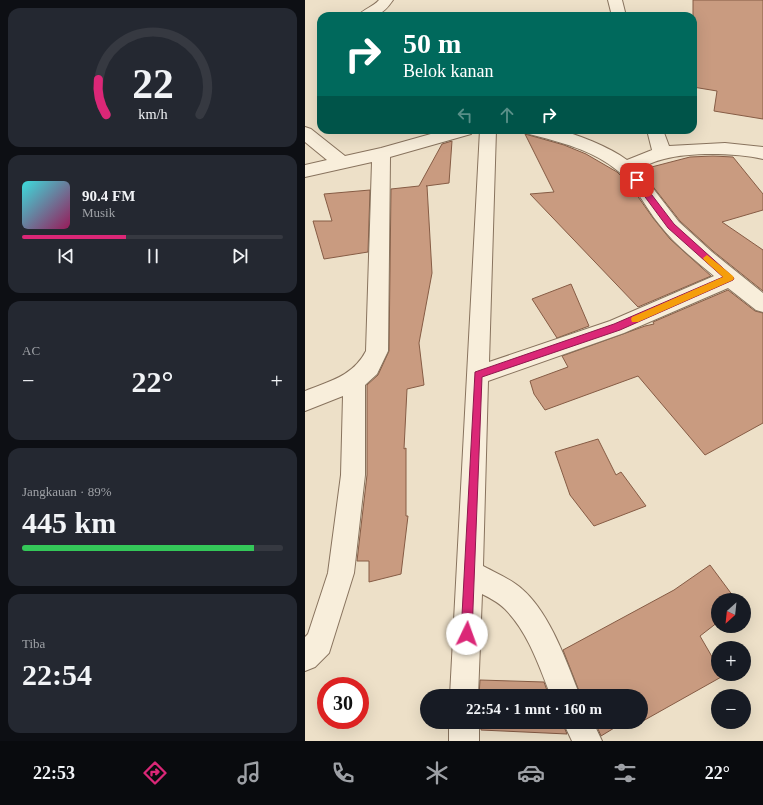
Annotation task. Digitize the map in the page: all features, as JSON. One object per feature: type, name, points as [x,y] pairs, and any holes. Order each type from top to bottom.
[{"type":"street","points":[[372,12],[380,8],[386,0]]},
{"type":"street","points":[[615,0],[618,12]]},
{"type":"street","points":[[305,133],[341,162]]},
{"type":"street","points":[[305,171],[381,154],[451,134]]},
{"type":"street","points":[[464,689],[488,134]]},
{"type":"street","points":[[548,134],[584,145],[612,158],[625,167],[671,226],[730,278],[763,304]]},
{"type":"street","points":[[656,134],[662,153]]},
{"type":"street","points":[[625,167],[662,153],[720,148],[744,148],[763,153]]},
{"type":"street","points":[[305,401],[355,381],[369,367],[377,351],[381,154]]},
{"type":"street","points":[[478,375],[617,327],[730,278]]},
{"type":"street","points":[[305,657],[319,643],[341,573],[353,475],[355,381]]},
{"type":"street","points":[[469,573],[513,598],[525,610],[534,626],[563,689]]},
{"type":"street","points":[[464,729],[464,741]]},
{"type":"street","points":[[582,729],[587,741]]},
{"type":"building","points":[[693,0],[763,0],[763,119],[714,111],[717,91],[697,88],[697,12],[693,12]]},
{"type":"building","points":[[525,134],[564,145],[586,154],[617,172],[629,184],[670,239],[711,276],[638,307],[530,194],[554,192]]},
{"type":"building","points":[[452,141],[449,183],[426,186],[432,273],[419,343],[424,385],[407,389],[404,449],[406,448],[406,516],[408,516],[401,574],[369,582],[369,561],[357,561],[367,475],[367,385],[378,375],[389,351],[391,189],[419,186],[442,144]]},
{"type":"building","points":[[690,157],[733,157],[763,194],[763,210],[722,222],[763,250],[763,291],[713,251],[680,221],[640,170]]},
{"type":"building","points":[[370,190],[368,252],[324,259],[313,221],[332,221],[324,194]]},
{"type":"building","points":[[571,284],[589,326],[557,338],[532,299]]},
{"type":"building","points":[[728,290],[755,311],[763,313],[763,423],[705,455],[638,376],[545,410],[534,394],[530,381],[568,367],[562,356],[654,324],[653,322]]},
{"type":"building","points":[[598,439],[616,475],[621,472],[646,506],[594,526],[570,495],[555,452]]},
{"type":"building","points":[[710,565],[731,593],[711,593],[711,627],[700,636],[711,655],[711,681],[714,681],[648,718],[648,689],[578,689],[563,650],[674,590]]},
{"type":"building","points":[[480,680],[544,682],[546,689],[479,689]]},
{"type":"building","points":[[565,729],[567,734],[481,730]]},
{"type":"building","points":[[598,729],[612,729],[601,736]]},
{"type":"slow traffic","points":[[635,319],[730,278],[707,258]]},
{"type":"route","points":[[467,634],[478,375],[617,327],[730,278],[671,226],[637,180]]}]
